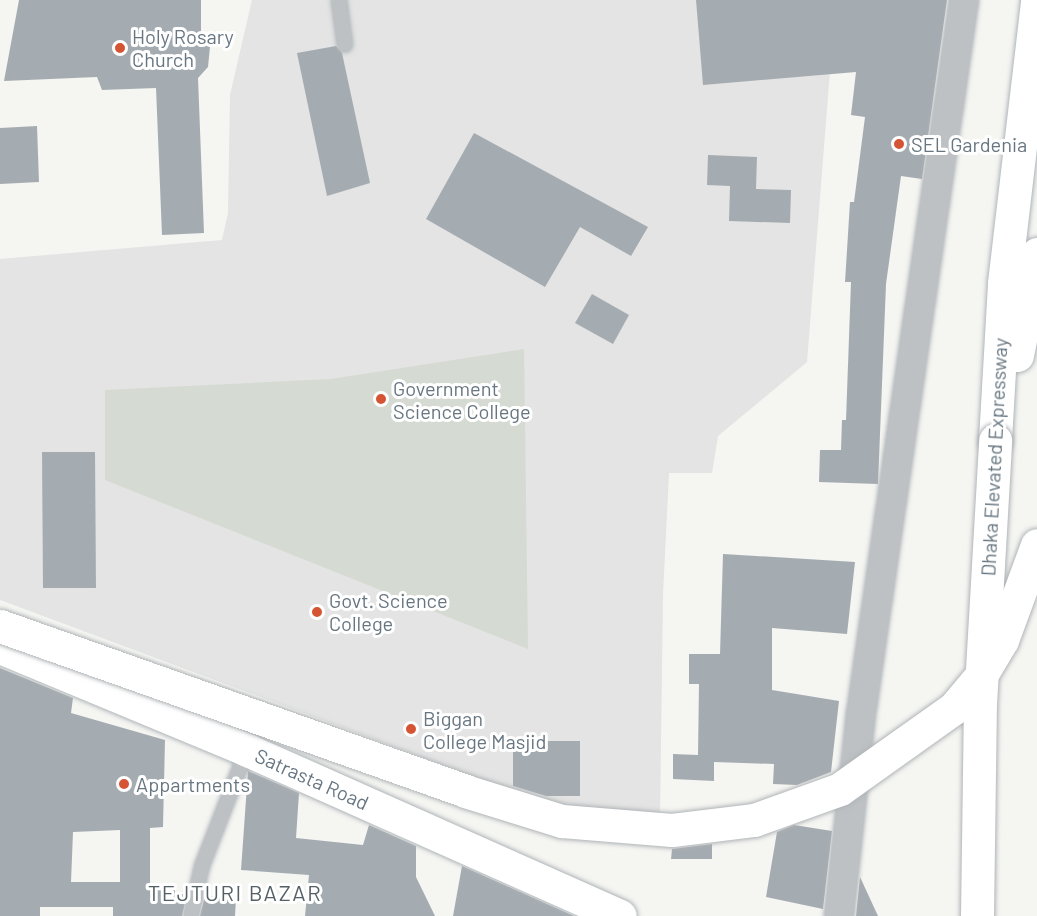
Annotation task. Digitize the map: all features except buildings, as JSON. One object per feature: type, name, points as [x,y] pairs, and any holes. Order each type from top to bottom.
[{"type":"main road","name":"Dhaka Elevated Expressway","points":[[977,916],[980,704],[1004,283],[1037,0]]},
{"type":"main road","points":[[995,440],[1037,254]]},
{"type":"main road","points":[[0,626],[454,788],[562,821],[672,830],[754,820],[840,789],[954,708],[980,677],[1002,640],[1037,545]]},
{"type":"main road","name":"Satrasta Road","points":[[0,647],[247,750],[620,916]]},
{"type":"street","points":[[839,916],[861,714],[964,0]]},
{"type":"lane","points":[[339,0],[345,45]]},
{"type":"lane","points":[[191,916],[202,866],[247,750]]},
{"type":"shaded area","name":"Government Science College","points":[[252,0],[824,0],[831,58],[807,362],[718,436],[712,473],[669,473],[663,594],[660,816],[567,811],[0,600],[0,259],[222,240],[228,213],[230,95]]},
{"type":"shaded area","points":[[524,349],[528,649],[105,480],[105,390],[331,379]]},
{"type":"place","name":"Holy Rosary Church","points":[[120,48]]},
{"type":"place","name":"SEL Gardenia","points":[[899,144]]},
{"type":"place","name":"Government Science College","points":[[381,399]]},
{"type":"place","name":"Govt. Science College","points":[[317,612]]},
{"type":"place","name":"Biggan College Masjid","points":[[411,729]]},
{"type":"place","name":"Appartments","points":[[124,784]]},
{"type":"district","name":"TEJTURI BAZAR","points":[[235,893]]}]
